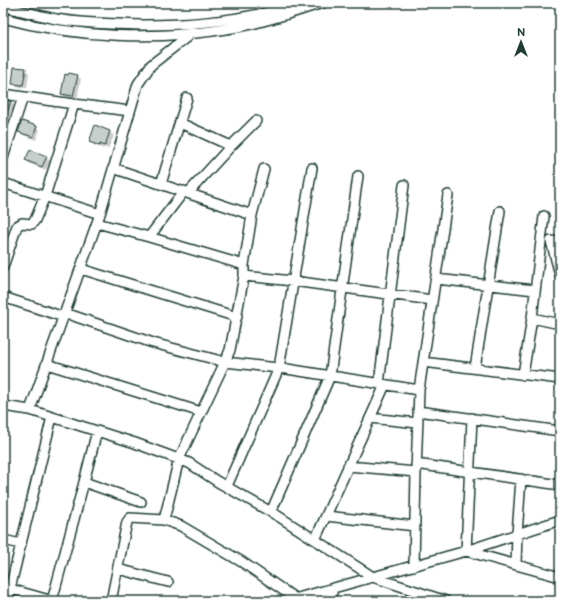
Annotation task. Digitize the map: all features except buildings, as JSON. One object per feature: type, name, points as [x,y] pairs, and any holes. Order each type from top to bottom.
[{"type":"street","points":[[3,6],[57,19],[104,24],[193,29],[279,10],[300,3]]},
{"type":"street","points":[[3,18],[42,28],[122,35],[193,29],[234,28],[319,4]]},
{"type":"street","points":[[30,410],[100,214],[138,84],[151,65],[193,29]]},
{"type":"street","points":[[3,94],[130,111]]},
{"type":"street","points":[[3,158],[23,97]]},
{"type":"street","points":[[161,184],[187,98]]},
{"type":"street","points":[[3,267],[17,226],[22,223],[32,224],[35,220],[45,196],[74,104]]},
{"type":"street","points":[[149,237],[186,192],[256,121]]},
{"type":"street","points":[[180,123],[231,146]]},
{"type":"street","points":[[113,168],[252,215]]},
{"type":"street","points":[[164,520],[179,459],[230,350],[244,276],[244,265],[252,215],[264,168]]},
{"type":"street","points":[[227,486],[279,368],[312,168]]},
{"type":"street","points":[[271,512],[330,376],[358,176]]},
{"type":"street","points":[[3,183],[100,214]]},
{"type":"street","points":[[315,540],[370,418],[382,385],[390,295],[404,185]]},
{"type":"street","points":[[414,566],[419,390],[448,195]]},
{"type":"street","points":[[475,368],[500,211]]},
{"type":"street","points":[[523,375],[532,318],[544,216]]},
{"type":"street","points":[[97,223],[244,265]]},
{"type":"street","points":[[541,240],[555,242],[560,275]]},
{"type":"street","points":[[81,269],[237,317]]},
{"type":"street","points":[[244,276],[293,281],[432,300]]},
{"type":"street","points":[[436,279],[535,290]]},
{"type":"street","points":[[3,297],[153,343],[225,362],[279,368],[419,390]]},
{"type":"street","points":[[532,318],[560,324]]},
{"type":"street","points":[[423,362],[560,379]]},
{"type":"street","points":[[47,364],[201,412]]},
{"type":"street","points":[[3,406],[30,410],[136,443],[189,463],[271,512],[373,577],[446,601]]},
{"type":"street","points":[[418,411],[560,431]]},
{"type":"street","points":[[7,601],[52,417]]},
{"type":"street","points":[[370,418],[418,423]]},
{"type":"street","points":[[466,551],[472,418]]},
{"type":"street","points":[[10,589],[53,601],[97,431]]},
{"type":"street","points":[[348,466],[416,468],[470,472],[560,484]]},
{"type":"street","points":[[516,565],[521,479]]},
{"type":"street","points":[[84,482],[141,502]]},
{"type":"street","points":[[326,516],[415,526]]},
{"type":"street","points":[[111,601],[127,522],[130,518],[164,520],[182,526],[242,562],[292,600],[466,551],[560,520]]},
{"type":"street","points":[[3,540],[21,544]]},
{"type":"street","points":[[466,551],[560,578]]},
{"type":"street","points":[[118,569],[168,582]]},
{"type":"street","points":[[330,601],[333,588]]}]
